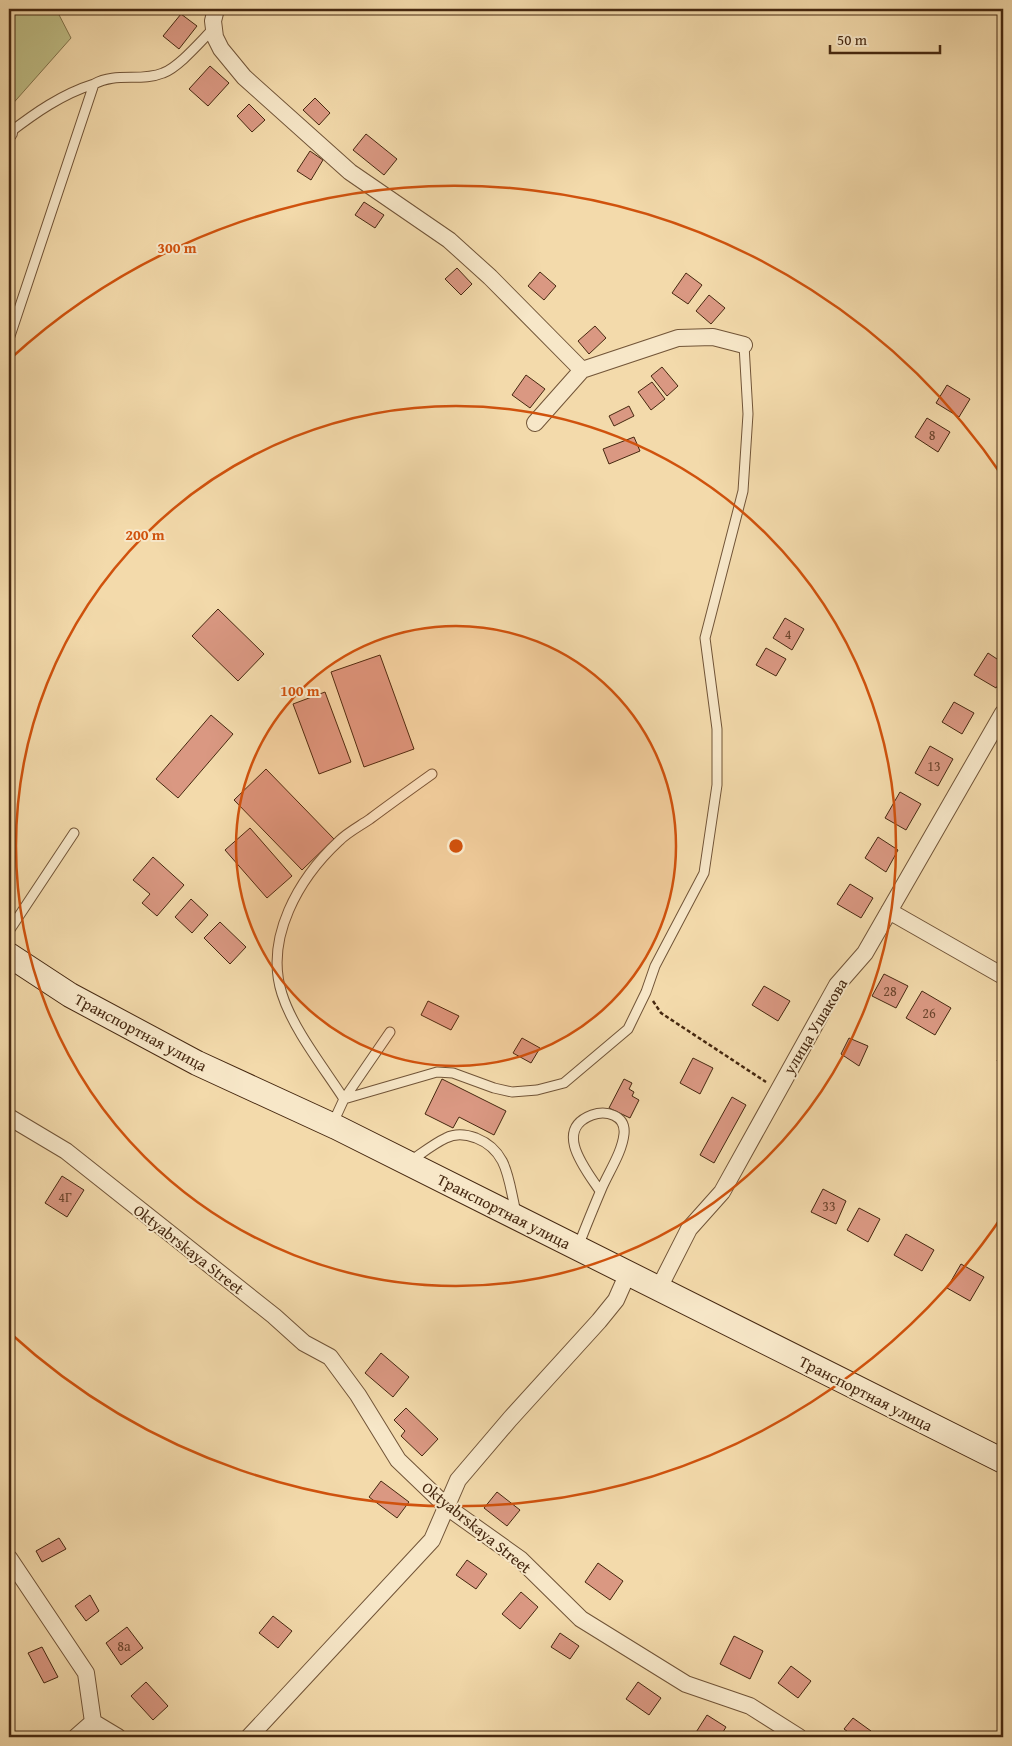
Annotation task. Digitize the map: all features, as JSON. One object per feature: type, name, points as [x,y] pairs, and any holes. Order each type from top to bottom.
[{"type":"main road","name":"Транспортная улица","points":[[9,955],[70,995],[197,1063],[332,1125],[1003,1461]]},
{"type":"street","points":[[216,9],[213,29],[221,49],[244,78],[350,172],[449,240],[490,277],[582,370]]},
{"type":"street","points":[[535,423],[582,370],[678,338],[712,336],[744,345]]},
{"type":"street","name":"улица Ушакова","points":[[659,1288],[689,1229],[722,1192],[836,985],[865,953],[1003,713]]},
{"type":"street","points":[[889,911],[1003,976]]},
{"type":"street","name":"Oktyabrskaya Street","points":[[9,1117],[66,1151],[274,1316],[304,1343],[330,1357],[358,1395],[398,1460],[447,1507],[520,1559],[581,1620],[686,1684],[750,1706],[799,1737]]},
{"type":"street","points":[[248,1737],[432,1540],[458,1480],[510,1419],[599,1322],[616,1300],[628,1273]]},
{"type":"street","points":[[9,1558],[86,1673],[93,1722]]},
{"type":"street","points":[[76,1737],[93,1722]]},
{"type":"street","points":[[93,1722],[118,1737]]},
{"type":"lane","points":[[9,132],[74,90],[94,84],[104,78],[163,73],[174,66],[213,29]]},
{"type":"lane","points":[[9,339],[94,84]]},
{"type":"lane","points":[[344,1099],[437,1072],[453,1073],[494,1088],[512,1092],[537,1090],[564,1083],[628,1029],[646,992],[654,966],[704,873],[717,785],[718,729],[705,638],[743,491],[748,414],[744,345]]},
{"type":"lane","points":[[344,1099],[306,1042],[282,995],[276,968],[280,937],[287,912],[305,881],[339,840],[432,774]]},
{"type":"lane","points":[[9,931],[74,833]]},
{"type":"lane","points":[[332,1125],[344,1099],[390,1032]]},
{"type":"lane","points":[[577,1248],[600,1191],[622,1145],[624,1126],[619,1118],[611,1114],[602,1113],[581,1121],[574,1133],[573,1146],[578,1159],[600,1191]]},
{"type":"lane","points":[[408,1163],[445,1138],[456,1134],[468,1134],[487,1142],[500,1153],[517,1217]]},
{"type":"path","points":[[646,992],[661,1013],[778,1090]]},
{"type":"shaded area","points":[[9,9],[56,9],[71,38],[9,108]]},
{"type":"building","points":[[181,14],[197,26],[179,49],[163,36]]},
{"type":"building","points":[[210,66],[229,83],[208,106],[189,89]]},
{"type":"building","points":[[315,98],[330,113],[319,125],[303,110]]},
{"type":"building","points":[[249,104],[265,120],[252,132],[237,116]]},
{"type":"building","points":[[366,134],[397,159],[384,175],[353,150]]},
{"type":"building","points":[[310,151],[323,160],[311,180],[297,171]]},
{"type":"building","points":[[364,202],[384,215],[375,228],[355,215]]},
{"type":"building","points":[[457,268],[472,284],[461,295],[445,279]]},
{"type":"building","points":[[540,272],[556,286],[544,300],[528,286]]},
{"type":"building","points":[[686,273],[702,285],[688,304],[672,293]]},
{"type":"building","points":[[709,295],[725,308],[711,324],[696,311]]},
{"type":"building","points":[[595,326],[606,338],[589,354],[578,341]]},
{"type":"building","points":[[662,367],[678,386],[667,396],[651,376]]},
{"type":"building","points":[[526,375],[545,389],[530,408],[512,395]]},
{"type":"building","points":[[652,382],[665,399],[651,410],[638,392]]},
{"type":"building","points":[[947,385],[970,399],[959,417],[936,403]]},
{"type":"building","points":[[629,406],[634,416],[614,426],[609,416]]},
{"type":"building","points":[[927,418],[950,432],[938,452],[915,437]]},
{"type":"building","points":[[634,437],[640,451],[609,464],[603,449]]},
{"type":"building","points":[[218,609],[264,654],[238,681],[192,636]]},
{"type":"building","points":[[785,618],[804,629],[792,650],[773,638]]},
{"type":"building","points":[[766,648],[786,659],[776,676],[756,665]]},
{"type":"building","points":[[988,653],[1003,663],[1003,677],[996,688],[974,675]]},
{"type":"building","points":[[380,655],[414,749],[364,767],[331,672]]},
{"type":"building","points":[[325,692],[351,762],[319,774],[293,704]]},
{"type":"building","points":[[954,702],[974,713],[962,734],[942,722]]},
{"type":"building","points":[[211,715],[233,734],[178,798],[156,779]]},
{"type":"building","points":[[930,746],[953,759],[938,786],[915,773]]},
{"type":"building","points":[[266,769],[334,839],[302,870],[234,800]]},
{"type":"building","points":[[900,792],[921,804],[906,830],[885,818]]},
{"type":"building","points":[[250,828],[292,876],[267,898],[225,850]]},
{"type":"building","points":[[878,837],[898,850],[886,872],[865,858]]},
{"type":"building","points":[[153,857],[184,885],[157,916],[142,903],[150,894],[133,880]]},
{"type":"building","points":[[850,884],[873,898],[861,918],[837,904]]},
{"type":"building","points":[[191,899],[208,915],[192,933],[175,917]]},
{"type":"building","points":[[220,922],[246,947],[230,964],[204,938]]},
{"type":"building","points":[[884,974],[908,986],[896,1008],[872,996]]},
{"type":"building","points":[[764,986],[790,1001],[778,1021],[752,1005]]},
{"type":"building","points":[[922,991],[951,1008],[935,1035],[906,1018]]},
{"type":"building","points":[[428,1001],[459,1016],[451,1030],[421,1015]]},
{"type":"building","points":[[522,1038],[540,1048],[531,1063],[513,1053]]},
{"type":"building","points":[[849,1038],[868,1046],[859,1066],[841,1054]]},
{"type":"building","points":[[1003,1049],[1003,1065],[997,1061]]},
{"type":"building","points":[[693,1058],[713,1068],[700,1094],[680,1083]]},
{"type":"building","points":[[442,1079],[506,1111],[494,1135],[459,1117],[453,1128],[425,1114]]},
{"type":"building","points":[[624,1079],[632,1083],[629,1089],[634,1092],[632,1096],[639,1100],[630,1118],[609,1108]]},
{"type":"building","points":[[732,1097],[746,1105],[714,1163],[700,1155]]},
{"type":"building","points":[[62,1176],[84,1190],[67,1217],[45,1203]]},
{"type":"building","points":[[823,1189],[846,1201],[836,1224],[811,1212]]},
{"type":"building","points":[[859,1208],[880,1219],[868,1242],[847,1230]]},
{"type":"building","points":[[906,1234],[934,1250],[922,1271],[894,1255]]},
{"type":"building","points":[[961,1264],[984,1277],[970,1301],[947,1288]]},
{"type":"building","points":[[381,1353],[409,1377],[393,1397],[365,1373]]},
{"type":"building","points":[[406,1408],[438,1439],[422,1456],[401,1436],[405,1431],[394,1420]]},
{"type":"building","points":[[381,1481],[409,1502],[397,1518],[369,1497]]},
{"type":"building","points":[[497,1492],[520,1510],[507,1526],[484,1508]]},
{"type":"building","points":[[59,1538],[66,1549],[42,1562],[36,1551]]},
{"type":"building","points":[[467,1560],[487,1574],[476,1589],[456,1575]]},
{"type":"building","points":[[598,1563],[623,1581],[610,1600],[585,1582]]},
{"type":"building","points":[[521,1592],[538,1607],[520,1629],[502,1614]]},
{"type":"building","points":[[90,1595],[99,1611],[86,1621],[75,1606]]},
{"type":"building","points":[[273,1616],[292,1631],[278,1648],[259,1633]]},
{"type":"building","points":[[127,1627],[143,1648],[121,1665],[106,1643]]},
{"type":"building","points":[[560,1633],[579,1646],[570,1659],[551,1647]]},
{"type":"building","points":[[734,1636],[763,1651],[750,1679],[720,1664]]},
{"type":"building","points":[[42,1647],[58,1677],[44,1683],[28,1653]]},
{"type":"building","points":[[791,1666],[811,1681],[798,1698],[778,1683]]},
{"type":"building","points":[[146,1682],[168,1706],[153,1720],[131,1696]]},
{"type":"building","points":[[638,1682],[661,1698],[649,1715],[626,1699]]},
{"type":"building","points":[[707,1715],[726,1727],[720,1737],[693,1737]]},
{"type":"building","points":[[853,1718],[871,1731],[866,1737],[855,1737],[844,1729]]}]
